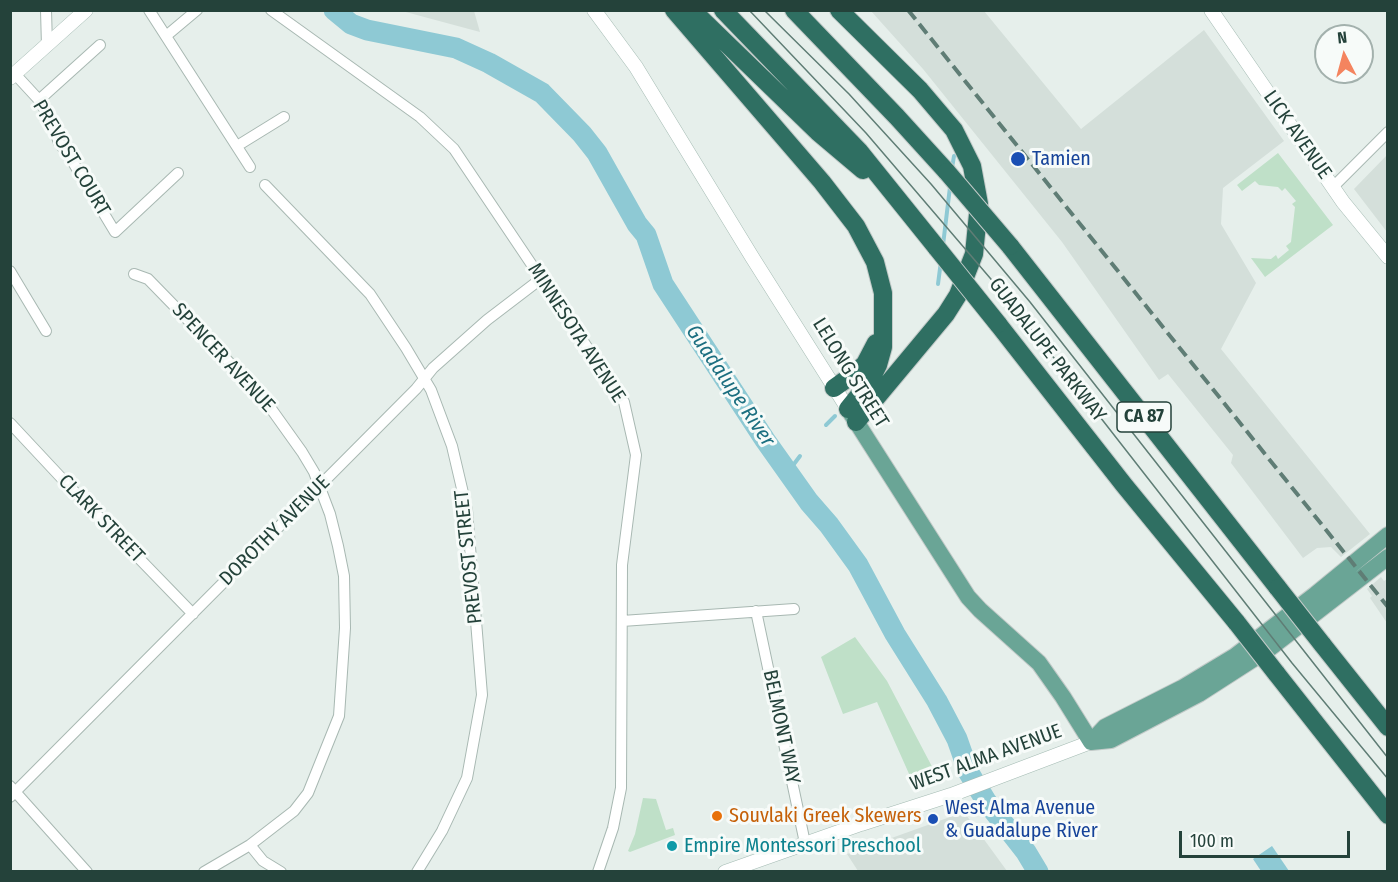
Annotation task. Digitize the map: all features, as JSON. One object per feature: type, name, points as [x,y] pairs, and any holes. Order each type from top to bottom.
[{"type":"highway","points":[[674,10],[794,149],[856,226],[867,244],[880,278],[884,302],[883,347],[878,365],[852,415]]},
{"type":"highway","points":[[692,10],[818,132],[894,196]]},
{"type":"highway","name":"GUADALUPE PARKWAY","points":[[723,10],[859,151],[1388,815]]},
{"type":"highway","name":"GUADALUPE PARKWAY","points":[[794,10],[897,117],[1010,246],[1388,727]]},
{"type":"highway","points":[[839,10],[920,90],[954,130],[972,166],[979,204],[974,254],[968,275],[958,295],[946,314],[852,415]]},
{"type":"highway","points":[[834,388],[865,364],[882,328]]},
{"type":"main road","points":[[13,76],[86,10]]},
{"type":"main road","name":"LELONG STREET","points":[[594,10],[636,68],[834,388],[968,597],[1039,663],[1091,742]]},
{"type":"main road","name":"LICK AVENUE","points":[[1211,10],[1333,187],[1388,258]]},
{"type":"main road","name":"WEST ALMA AVENUE","points":[[1091,742],[1106,727],[1175,692],[1235,656],[1388,535]]},
{"type":"main road","name":"WEST ALMA AVENUE","points":[[725,872],[951,795],[1091,742],[1111,740],[1199,694],[1269,649],[1388,557]]},
{"type":"street","points":[[46,10],[47,46]]},
{"type":"street","points":[[149,10],[250,167]]},
{"type":"street","points":[[166,36],[197,10]]},
{"type":"street","name":"MINNESOTA AVENUE","points":[[272,10],[420,117],[454,149],[624,402],[636,455],[622,565],[621,788],[613,828],[598,872]]},
{"type":"street","points":[[39,100],[100,45]]},
{"type":"street","name":"PREVOST COURT","points":[[13,76],[39,100],[52,122],[59,143],[115,232],[178,173]]},
{"type":"street","points":[[237,146],[284,117]]},
{"type":"street","points":[[1333,187],[1388,132]]},
{"type":"street","name":"PREVOST STREET","points":[[265,185],[370,294],[425,378],[452,446],[467,510],[482,695],[467,778],[442,831],[417,872]]},
{"type":"street","points":[[10,271],[46,331]]},
{"type":"street","name":"SPENCER AVENUE","points":[[134,274],[148,279],[262,396],[302,452],[330,514],[344,576],[345,628],[339,716],[308,792],[294,811],[250,845],[204,872]]},
{"type":"street","name":"DOROTHY AVENUE","points":[[12,792],[193,614],[433,368],[487,320],[542,278]]},
{"type":"street","name":"CLARK STREET","points":[[10,423],[193,614]]},
{"type":"street","points":[[622,621],[794,609]]},
{"type":"street","name":"BELMONT WAY","points":[[756,611],[805,843]]},
{"type":"street","points":[[12,792],[87,872]]},
{"type":"street","points":[[250,845],[263,861],[281,872]]},
{"type":"shaded area","points":[[402,11],[474,11],[480,32]]},
{"type":"shaded area","points":[[871,11],[984,11],[1081,129],[1204,30],[1284,141],[1223,188],[1221,224],[1256,283],[1221,349],[1370,534],[1341,557],[1331,547],[1317,548],[1303,558],[1231,463],[1233,455],[1168,374],[1159,380],[1062,242],[923,69]]},
{"type":"shaded area","points":[[1387,155],[1387,232],[1354,189]]},
{"type":"shaded area","points":[[1381,577],[1384,581],[1387,579],[1387,623],[1370,598],[1372,596],[1367,589]]},
{"type":"shaded area","points":[[964,812],[1007,871],[858,871],[847,854]]},
{"type":"green space","points":[[1278,153],[1333,225],[1265,277],[1251,258],[1271,259],[1276,255],[1278,259],[1289,250],[1286,246],[1291,242],[1295,207],[1292,204],[1296,201],[1285,188],[1282,191],[1278,187],[1259,185],[1255,181],[1242,191],[1237,185]]},
{"type":"green space","points":[[855,637],[887,681],[938,778],[914,785],[877,702],[843,714],[821,657]]},
{"type":"green space","points":[[643,798],[656,799],[666,830],[673,828],[675,835],[630,852],[628,851],[635,834]]},
{"type":"water","points":[[1272,846],[1289,871],[1261,871],[1253,859]]},
{"type":"waterway","name":"Guadalupe River","points":[[334,10],[351,24],[367,30],[456,48],[489,63],[542,93],[582,134],[597,153],[637,224],[646,235],[663,284],[765,440],[858,565],[895,634],[937,701],[957,739],[969,773],[986,801],[1026,852],[1038,872]]},
{"type":"waterway","points":[[952,168],[954,156]]},
{"type":"waterway","points":[[943,245],[950,187]]},
{"type":"waterway","points":[[938,284],[941,261]]},
{"type":"waterway","points":[[826,425],[835,416]]},
{"type":"waterway","points":[[788,472],[800,456]]},
{"type":"tram line","points":[[749,10],[866,133],[1008,299],[1292,663],[1388,779]]},
{"type":"tram line","points":[[764,10],[849,94],[931,184],[1030,302],[1388,758]]},
{"type":"railway","points":[[908,10],[1388,607]]},
{"type":"place","name":"Tamien","points":[[1018,159]]},
{"type":"place","name":"Souvlaki Greek Skewers","points":[[717,816]]},
{"type":"place","name":"West Alma Avenue & Guadalupe River","points":[[933,819]]},
{"type":"place","name":"Empire Montessori Preschool","points":[[672,846]]}]
